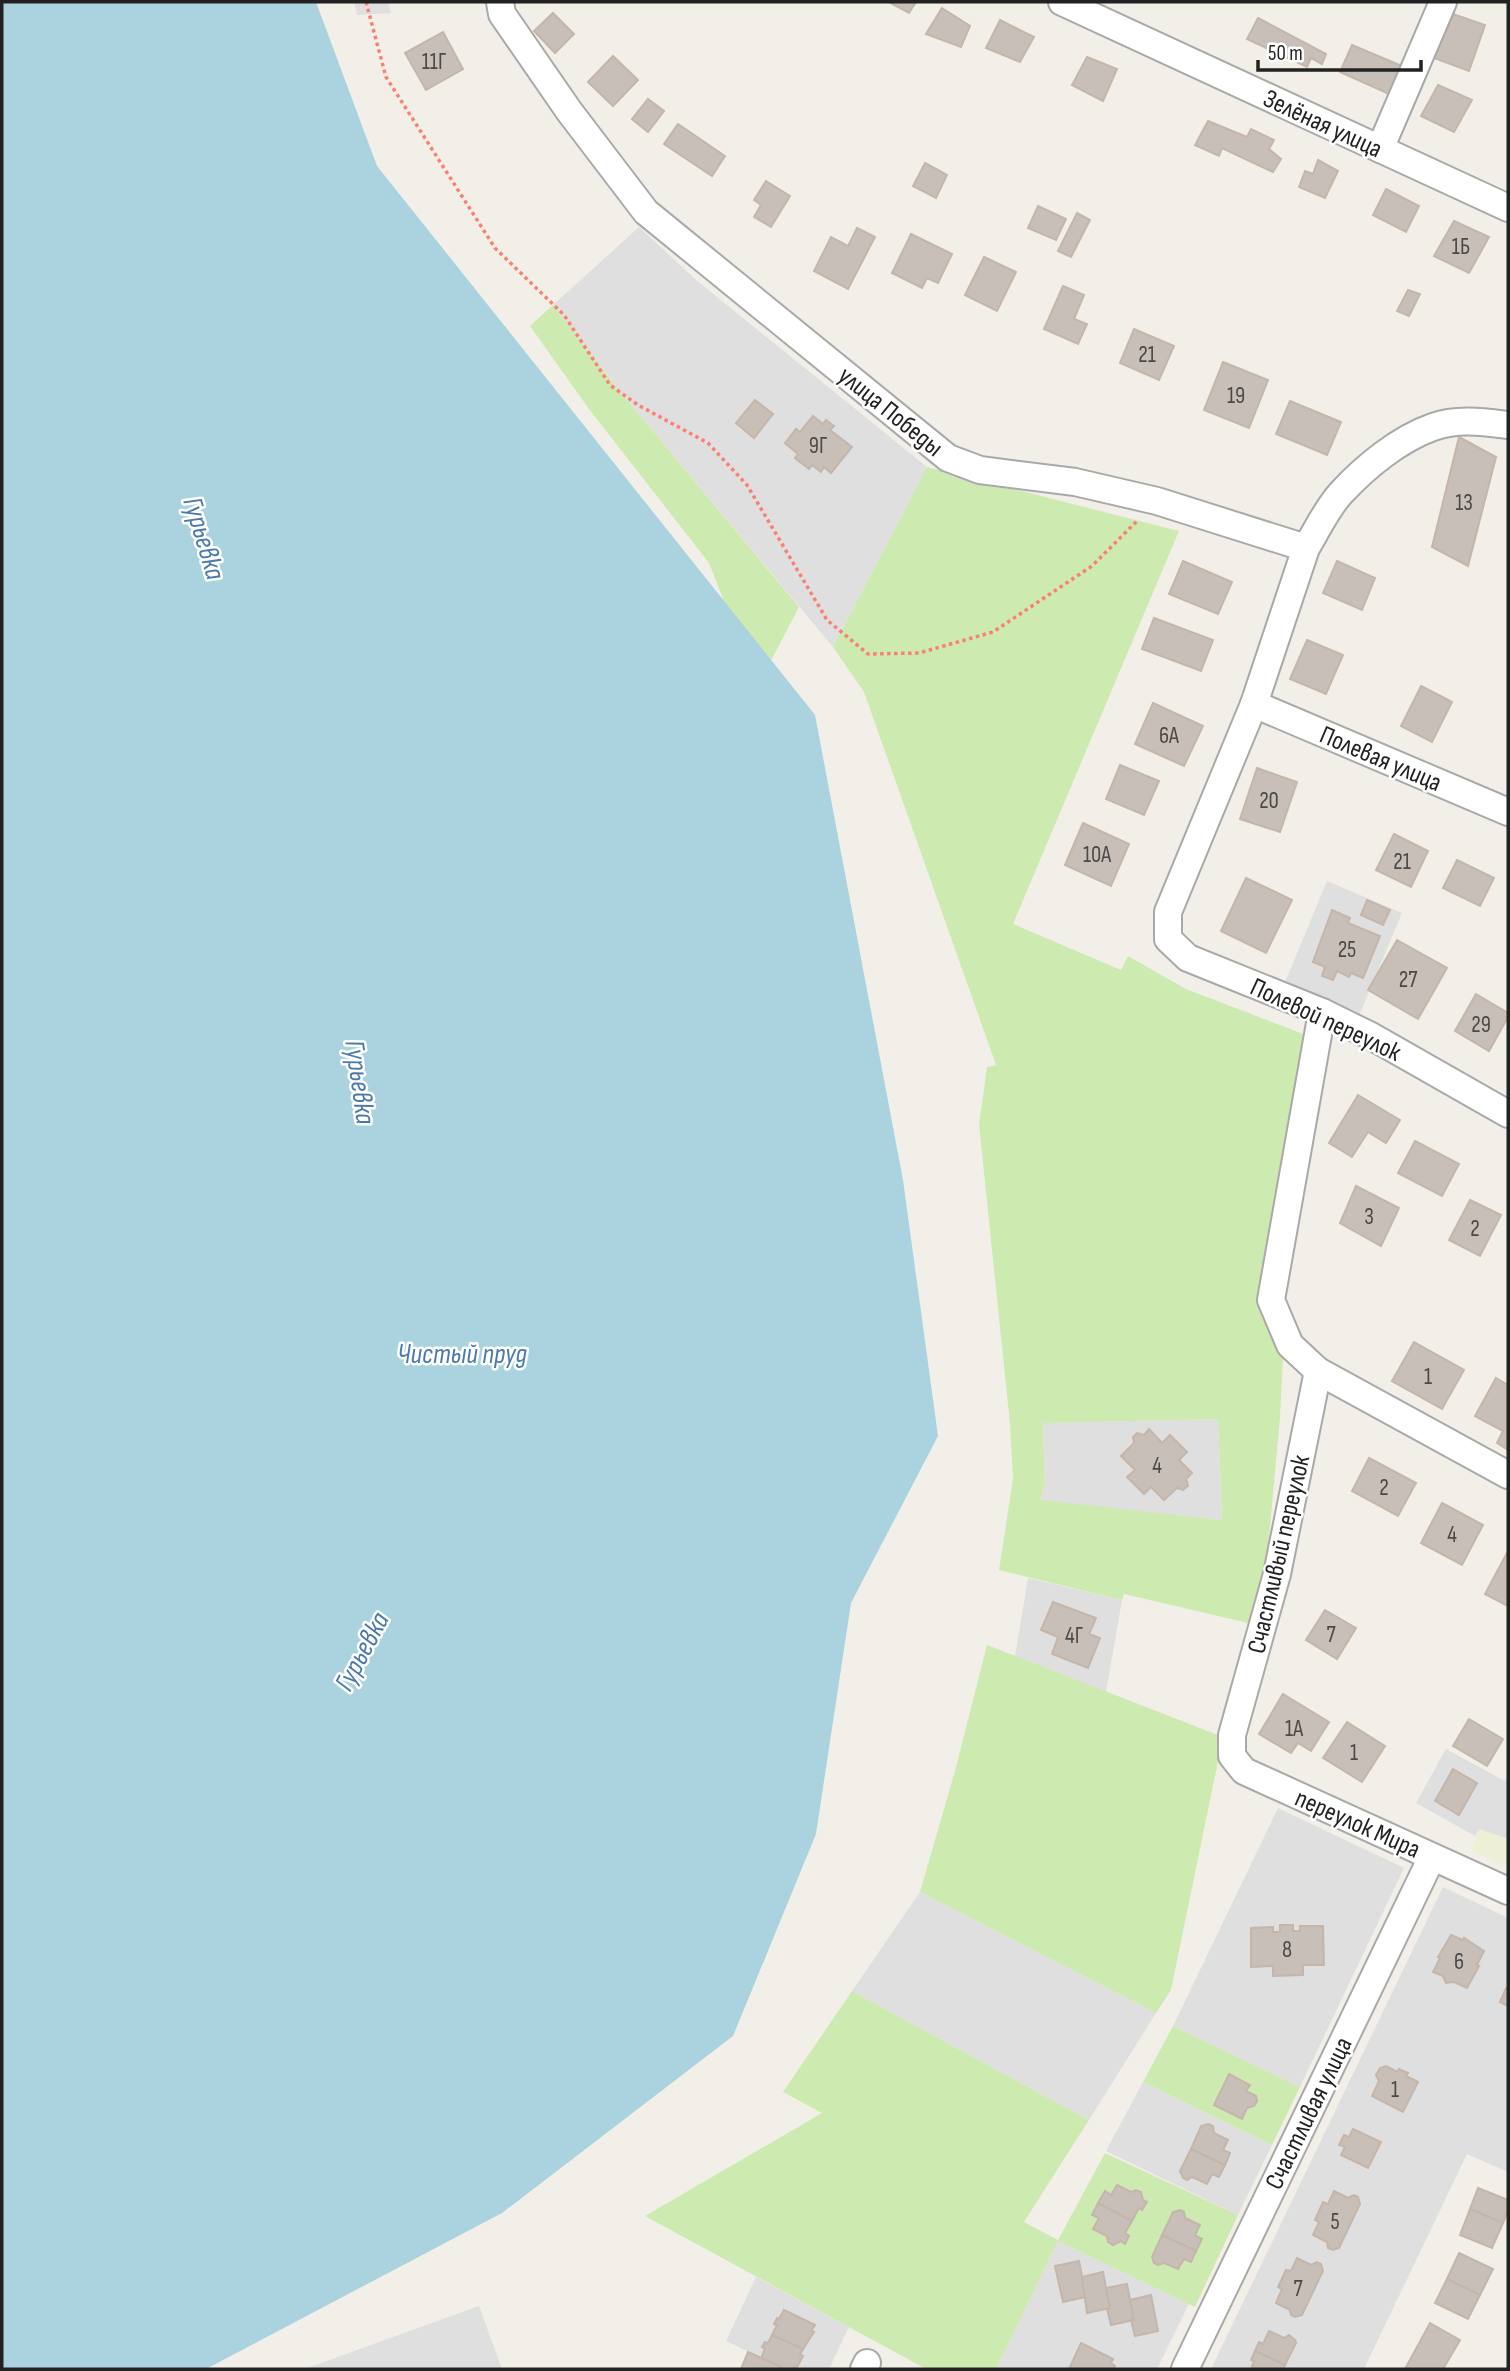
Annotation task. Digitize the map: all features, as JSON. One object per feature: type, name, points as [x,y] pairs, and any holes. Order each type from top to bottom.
[{"type":"street","name":"улица Победы","points":[[500,2],[502,13],[554,89],[646,212],[948,458],[980,470],[1075,482],[1157,501],[1306,548]]},
{"type":"street","name":"Зелёная улица","points":[[1062,2],[1508,208]]},
{"type":"street","points":[[1380,149],[1443,2]]},
{"type":"street","points":[[1254,704],[1306,548],[1340,494],[1377,460],[1434,426],[1476,421],[1508,425]]},
{"type":"street","name":"Полевая улица","points":[[1254,704],[1508,811]]},
{"type":"street","name":"Полевой переулок","points":[[1254,704],[1168,912],[1168,939],[1188,958],[1322,1012],[1371,1036],[1508,1114]]},
{"type":"street","points":[[1322,1012],[1271,1300],[1290,1345],[1318,1371],[1508,1475]]},
{"type":"street","name":"Счастливый переулок","points":[[1232,1735],[1277,1574],[1318,1371]]},
{"type":"street","name":"переулок Мира","points":[[1232,1735],[1232,1755],[1244,1771],[1508,1891]]},
{"type":"street","name":"Счастливая улица","points":[[1185,2369],[1432,1857]]},
{"type":"path","points":[[366,2],[386,77],[495,248],[564,315],[610,385],[638,405],[708,443],[747,485],[827,620],[868,654],[919,653],[993,632],[1092,566],[1157,501]]},
{"type":"shaded area","points":[[354,2],[388,2],[391,13],[357,15]]},
{"type":"shaded area","points":[[639,227],[695,279],[927,467],[833,647],[618,389],[553,305]]},
{"type":"shaded area","points":[[1327,881],[1402,913],[1358,1018],[1281,992]]},
{"type":"shaded area","points":[[1218,1419],[1222,1520],[1041,1501],[1045,1481],[1043,1423]]},
{"type":"shaded area","points":[[1028,1578],[1122,1600],[1106,1692],[1015,1656]]},
{"type":"shaded area","points":[[1446,1749],[1505,1781],[1508,1776],[1508,1839],[1479,1830],[1475,1836],[1416,1803]]},
{"type":"shaded area","points":[[1278,1808],[1404,1868],[1300,2087],[1173,2026]]},
{"type":"shaded area","points":[[1443,1887],[1508,1918],[1508,2172],[1467,2154],[1364,2369],[1211,2369]]},
{"type":"shaded area","points":[[920,1892],[1156,2013],[1089,2120],[852,1991]]},
{"type":"shaded area","points":[[1143,2082],[1272,2145],[1238,2215],[1106,2151]]},
{"type":"shaded area","points":[[1058,2241],[1189,2304],[1157,2369],[996,2369]]},
{"type":"shaded area","points":[[756,2277],[849,2327],[829,2369],[785,2369],[726,2341]]},
{"type":"shaded area","points":[[479,2306],[502,2369],[305,2369],[390,2338]]},
{"type":"green space","points":[[553,305],[618,389],[799,607],[761,680],[748,662],[709,563],[589,409],[530,326]]},
{"type":"green space","points":[[927,467],[1179,531],[1013,924],[1121,970],[1128,956],[1186,989],[1306,1035],[1290,1218],[1280,1418],[1267,1559],[1248,1623],[1124,1594],[1122,1600],[999,1570],[1013,1479],[1010,1424],[979,1124],[987,1067],[996,1065],[864,692],[833,647]],"holes":[[[1218,1419],[1222,1520],[1041,1500],[1045,1481],[1043,1423]]]},
{"type":"green space","points":[[987,1645],[1223,1737],[1171,1990],[1156,2013],[920,1892],[955,1771]]},
{"type":"green space","points":[[1479,1829],[1508,1839],[1508,1867],[1472,1851]]},
{"type":"green space","points":[[852,1991],[1089,2120],[1024,2222],[1058,2240],[1105,2153],[1238,2215],[1195,2307],[1058,2241],[996,2369],[926,2369],[645,2216],[822,2113],[783,2092]]},
{"type":"green space","points":[[1173,2026],[1300,2087],[1272,2145],[1143,2082]]},
{"type":"water","name":"Чистый пруд","points":[[2,2],[316,2],[377,166],[815,715],[903,1180],[938,1436],[851,1603],[816,1834],[733,2036],[502,2213],[206,2369],[2,2369]]},
{"type":"building","points":[[889,2],[916,2],[909,13]]},
{"type":"building","points":[[942,8],[970,26],[961,47],[926,34]]},
{"type":"building","points":[[553,13],[574,34],[555,53],[534,31]]},
{"type":"building","points":[[1450,13],[1485,25],[1469,71],[1434,58]]},
{"type":"building","points":[[1258,18],[1326,54],[1322,64],[1311,58],[1307,67],[1247,39]]},
{"type":"building","points":[[1000,20],[1034,37],[1020,62],[986,48]]},
{"type":"building","points":[[443,32],[463,69],[426,90],[405,53]]},
{"type":"building","points":[[1352,45],[1402,66],[1389,94],[1340,72]]},
{"type":"building","points":[[613,56],[638,80],[613,106],[588,82]]},
{"type":"building","points":[[1087,57],[1117,69],[1103,101],[1072,85]]},
{"type":"building","points":[[1438,85],[1472,100],[1454,132],[1421,116]]},
{"type":"building","points":[[648,99],[664,111],[648,132],[632,119]]},
{"type":"building","points":[[1208,121],[1247,137],[1251,129],[1274,140],[1269,149],[1281,159],[1273,172],[1222,148],[1219,156],[1195,145]]},
{"type":"building","points":[[678,124],[725,156],[712,176],[664,144]]},
{"type":"building","points":[[1318,160],[1338,171],[1325,198],[1299,187],[1305,171],[1313,174]]},
{"type":"building","points":[[925,163],[947,175],[936,198],[913,186]]},
{"type":"building","points":[[766,181],[790,196],[771,227],[754,217],[761,205],[754,200]]},
{"type":"building","points":[[1386,189],[1419,206],[1406,232],[1373,215]]},
{"type":"building","points":[[1038,206],[1066,219],[1056,240],[1028,228]]},
{"type":"building","points":[[1077,213],[1090,220],[1071,257],[1058,251]]},
{"type":"building","points":[[1454,221],[1489,237],[1469,273],[1434,256]]},
{"type":"building","points":[[857,228],[875,237],[848,289],[814,271],[831,237],[848,246]]},
{"type":"building","points":[[911,234],[952,254],[938,283],[927,278],[922,288],[892,273]]},
{"type":"building","points":[[984,257],[1016,272],[997,311],[965,295]]},
{"type":"building","points":[[1063,286],[1084,295],[1074,319],[1087,324],[1078,344],[1044,329]]},
{"type":"building","points":[[1408,290],[1420,294],[1409,316],[1397,311]]},
{"type":"building","points":[[1134,329],[1174,346],[1159,380],[1120,363]]},
{"type":"building","points":[[1223,362],[1268,380],[1249,428],[1204,410]]},
{"type":"building","points":[[755,400],[773,414],[754,438],[736,423]]},
{"type":"building","points":[[1290,401],[1341,422],[1327,455],[1276,434]]},
{"type":"building","points":[[813,416],[823,424],[826,420],[834,426],[830,430],[852,447],[831,473],[824,467],[821,472],[812,465],[809,469],[795,458],[798,454],[785,443],[796,429],[800,432]]},
{"type":"building","points":[[1459,437],[1496,457],[1468,566],[1432,547]]},
{"type":"building","points":[[1183,561],[1232,582],[1218,614],[1169,594]]},
{"type":"building","points":[[1337,561],[1375,578],[1362,610],[1323,593]]},
{"type":"building","points":[[1154,618],[1213,640],[1201,671],[1142,649]]},
{"type":"building","points":[[1307,640],[1343,655],[1326,694],[1290,679]]},
{"type":"building","points":[[1421,686],[1452,702],[1432,742],[1401,726]]},
{"type":"building","points":[[1153,703],[1203,726],[1184,766],[1135,744]]},
{"type":"building","points":[[1120,765],[1159,781],[1144,815],[1106,799]]},
{"type":"building","points":[[1257,768],[1297,782],[1280,832],[1240,819]]},
{"type":"building","points":[[1083,823],[1129,844],[1111,886],[1065,865]]},
{"type":"building","points":[[1394,834],[1428,851],[1411,887],[1376,870]]},
{"type":"building","points":[[1457,860],[1494,878],[1480,906],[1443,888]]},
{"type":"building","points":[[1246,878],[1292,900],[1266,953],[1221,931]]},
{"type":"building","points":[[1367,900],[1390,910],[1383,925],[1361,915]]},
{"type":"building","points":[[1332,910],[1350,918],[1348,923],[1380,936],[1363,978],[1351,973],[1349,977],[1337,971],[1333,980],[1322,976],[1325,967],[1313,962]]},
{"type":"building","points":[[1397,940],[1447,968],[1418,1019],[1368,990]]},
{"type":"building","points":[[1476,994],[1508,1013],[1489,1051],[1455,1031]]},
{"type":"building","points":[[1358,1095],[1400,1120],[1386,1143],[1368,1132],[1352,1157],[1329,1143]]},
{"type":"building","points":[[1415,1141],[1459,1164],[1442,1196],[1398,1173]]},
{"type":"building","points":[[1356,1186],[1399,1208],[1381,1246],[1340,1223]]},
{"type":"building","points":[[1470,1200],[1501,1215],[1480,1256],[1449,1240]]},
{"type":"building","points":[[1414,1342],[1464,1370],[1442,1409],[1392,1381]]},
{"type":"building","points":[[1496,1378],[1508,1385],[1508,1450],[1497,1443],[1503,1431],[1475,1416]]},
{"type":"building","points":[[1149,1429],[1162,1443],[1170,1435],[1187,1452],[1179,1460],[1192,1473],[1186,1479],[1188,1486],[1183,1490],[1177,1488],[1164,1500],[1151,1487],[1144,1494],[1127,1477],[1135,1470],[1121,1456],[1134,1443],[1133,1437],[1137,1433],[1144,1435]]},
{"type":"building","points":[[1369,1458],[1416,1483],[1398,1516],[1352,1491]]},
{"type":"building","points":[[1442,1503],[1483,1525],[1462,1565],[1421,1543]]},
{"type":"building","points":[[1508,1551],[1508,1606],[1485,1594]]},
{"type":"building","points":[[1053,1602],[1096,1618],[1089,1634],[1100,1638],[1088,1668],[1052,1654],[1058,1637],[1041,1630]]},
{"type":"building","points":[[1325,1610],[1356,1628],[1337,1659],[1306,1640]]},
{"type":"building","points":[[1283,1694],[1329,1722],[1311,1751],[1298,1743],[1291,1753],[1259,1734]]},
{"type":"building","points":[[1469,1719],[1503,1739],[1487,1766],[1453,1746]]},
{"type":"building","points":[[1347,1722],[1385,1746],[1362,1782],[1323,1758]]},
{"type":"building","points":[[1453,1769],[1477,1783],[1459,1815],[1435,1801]]},
{"type":"building","points":[[1280,1925],[1293,1925],[1293,1931],[1300,1931],[1300,1926],[1323,1926],[1324,1965],[1303,1965],[1303,1975],[1273,1976],[1273,1966],[1251,1967],[1251,1928],[1273,1927],[1273,1932],[1280,1932]]},
{"type":"building","points":[[1451,1935],[1463,1940],[1464,1938],[1484,1951],[1467,1988],[1454,1982],[1446,1983],[1443,1976],[1433,1972]]},
{"type":"building","points":[[1506,1988],[1508,1989],[1508,2006],[1500,2002]]},
{"type":"building","points":[[1386,2066],[1397,2072],[1399,2069],[1408,2073],[1406,2076],[1418,2082],[1403,2112],[1372,2096],[1379,2081],[1376,2075],[1380,2068]]},
{"type":"building","points":[[1229,2074],[1250,2085],[1246,2091],[1256,2096],[1254,2106],[1247,2108],[1242,2119],[1214,2105]]},
{"type":"building","points":[[1201,2126],[1213,2126],[1214,2133],[1228,2140],[1223,2150],[1230,2153],[1225,2165],[1191,2149]]},
{"type":"building","points":[[1353,2129],[1381,2142],[1368,2168],[1341,2155],[1345,2147],[1339,2145],[1344,2135],[1349,2137]]},
{"type":"building","points":[[1191,2149],[1225,2165],[1219,2177],[1212,2174],[1207,2184],[1192,2177],[1187,2180],[1183,2178],[1180,2171]]},
{"type":"building","points":[[1117,2185],[1131,2192],[1141,2192],[1143,2200],[1147,2202],[1142,2210],[1139,2208],[1132,2221],[1098,2203],[1105,2191],[1111,2195]]},
{"type":"building","points":[[1478,2188],[1508,2200],[1508,2210],[1503,2223],[1470,2209]]},
{"type":"building","points":[[1334,2191],[1348,2198],[1354,2195],[1358,2197],[1360,2204],[1339,2248],[1333,2250],[1328,2248],[1327,2242],[1313,2235],[1319,2222],[1315,2220],[1323,2202],[1328,2204]]},
{"type":"building","points":[[1098,2203],[1132,2221],[1125,2233],[1129,2236],[1125,2244],[1121,2241],[1113,2245],[1108,2242],[1107,2236],[1093,2229],[1099,2218],[1092,2215]]},
{"type":"building","points":[[1470,2209],[1503,2223],[1492,2248],[1460,2235]]},
{"type":"building","points":[[1173,2212],[1184,2212],[1185,2218],[1200,2225],[1195,2235],[1202,2239],[1196,2251],[1162,2235]]},
{"type":"building","points":[[1162,2235],[1196,2251],[1191,2262],[1184,2259],[1178,2269],[1164,2263],[1154,2263],[1152,2257]]},
{"type":"building","points":[[1459,2253],[1493,2269],[1480,2295],[1447,2279]]},
{"type":"building","points":[[1297,2258],[1311,2265],[1317,2262],[1321,2264],[1323,2271],[1302,2315],[1295,2317],[1290,2310],[1276,2303],[1282,2289],[1278,2287],[1286,2270],[1291,2271]]},
{"type":"building","points":[[1079,2261],[1086,2297],[1063,2302],[1055,2266]]},
{"type":"building","points":[[1103,2272],[1110,2308],[1087,2313],[1082,2277]]},
{"type":"building","points":[[1447,2279],[1480,2295],[1468,2319],[1435,2303]]},
{"type":"building","points":[[1127,2284],[1134,2320],[1111,2325],[1106,2288]]},
{"type":"building","points":[[1151,2295],[1158,2331],[1135,2336],[1130,2300]]},
{"type":"building","points":[[784,2310],[815,2325],[811,2331],[814,2332],[803,2349],[772,2335],[777,2325],[774,2324]]},
{"type":"building","points":[[1430,2323],[1460,2340],[1443,2369],[1405,2369]]},
{"type":"building","points":[[1269,2331],[1284,2338],[1289,2335],[1295,2340],[1285,2365],[1255,2351],[1259,2342],[1263,2344]]},
{"type":"building","points":[[772,2335],[803,2349],[800,2354],[803,2356],[797,2367],[784,2369],[761,2358],[765,2349],[762,2347]]},
{"type":"building","points":[[1081,2343],[1113,2359],[1113,2369],[1069,2369]]},
{"type":"building","points":[[1255,2351],[1285,2365],[1283,2369],[1251,2369]]},
{"type":"building","points":[[748,2352],[780,2366],[779,2369],[741,2369]]},
{"type":"water label","name":"Гурьевка","points":[[205,538]]},
{"type":"water label","name":"Гурьевка","points":[[361,1082]]},
{"type":"water label","name":"Гурьевка","points":[[361,1651]]}]
